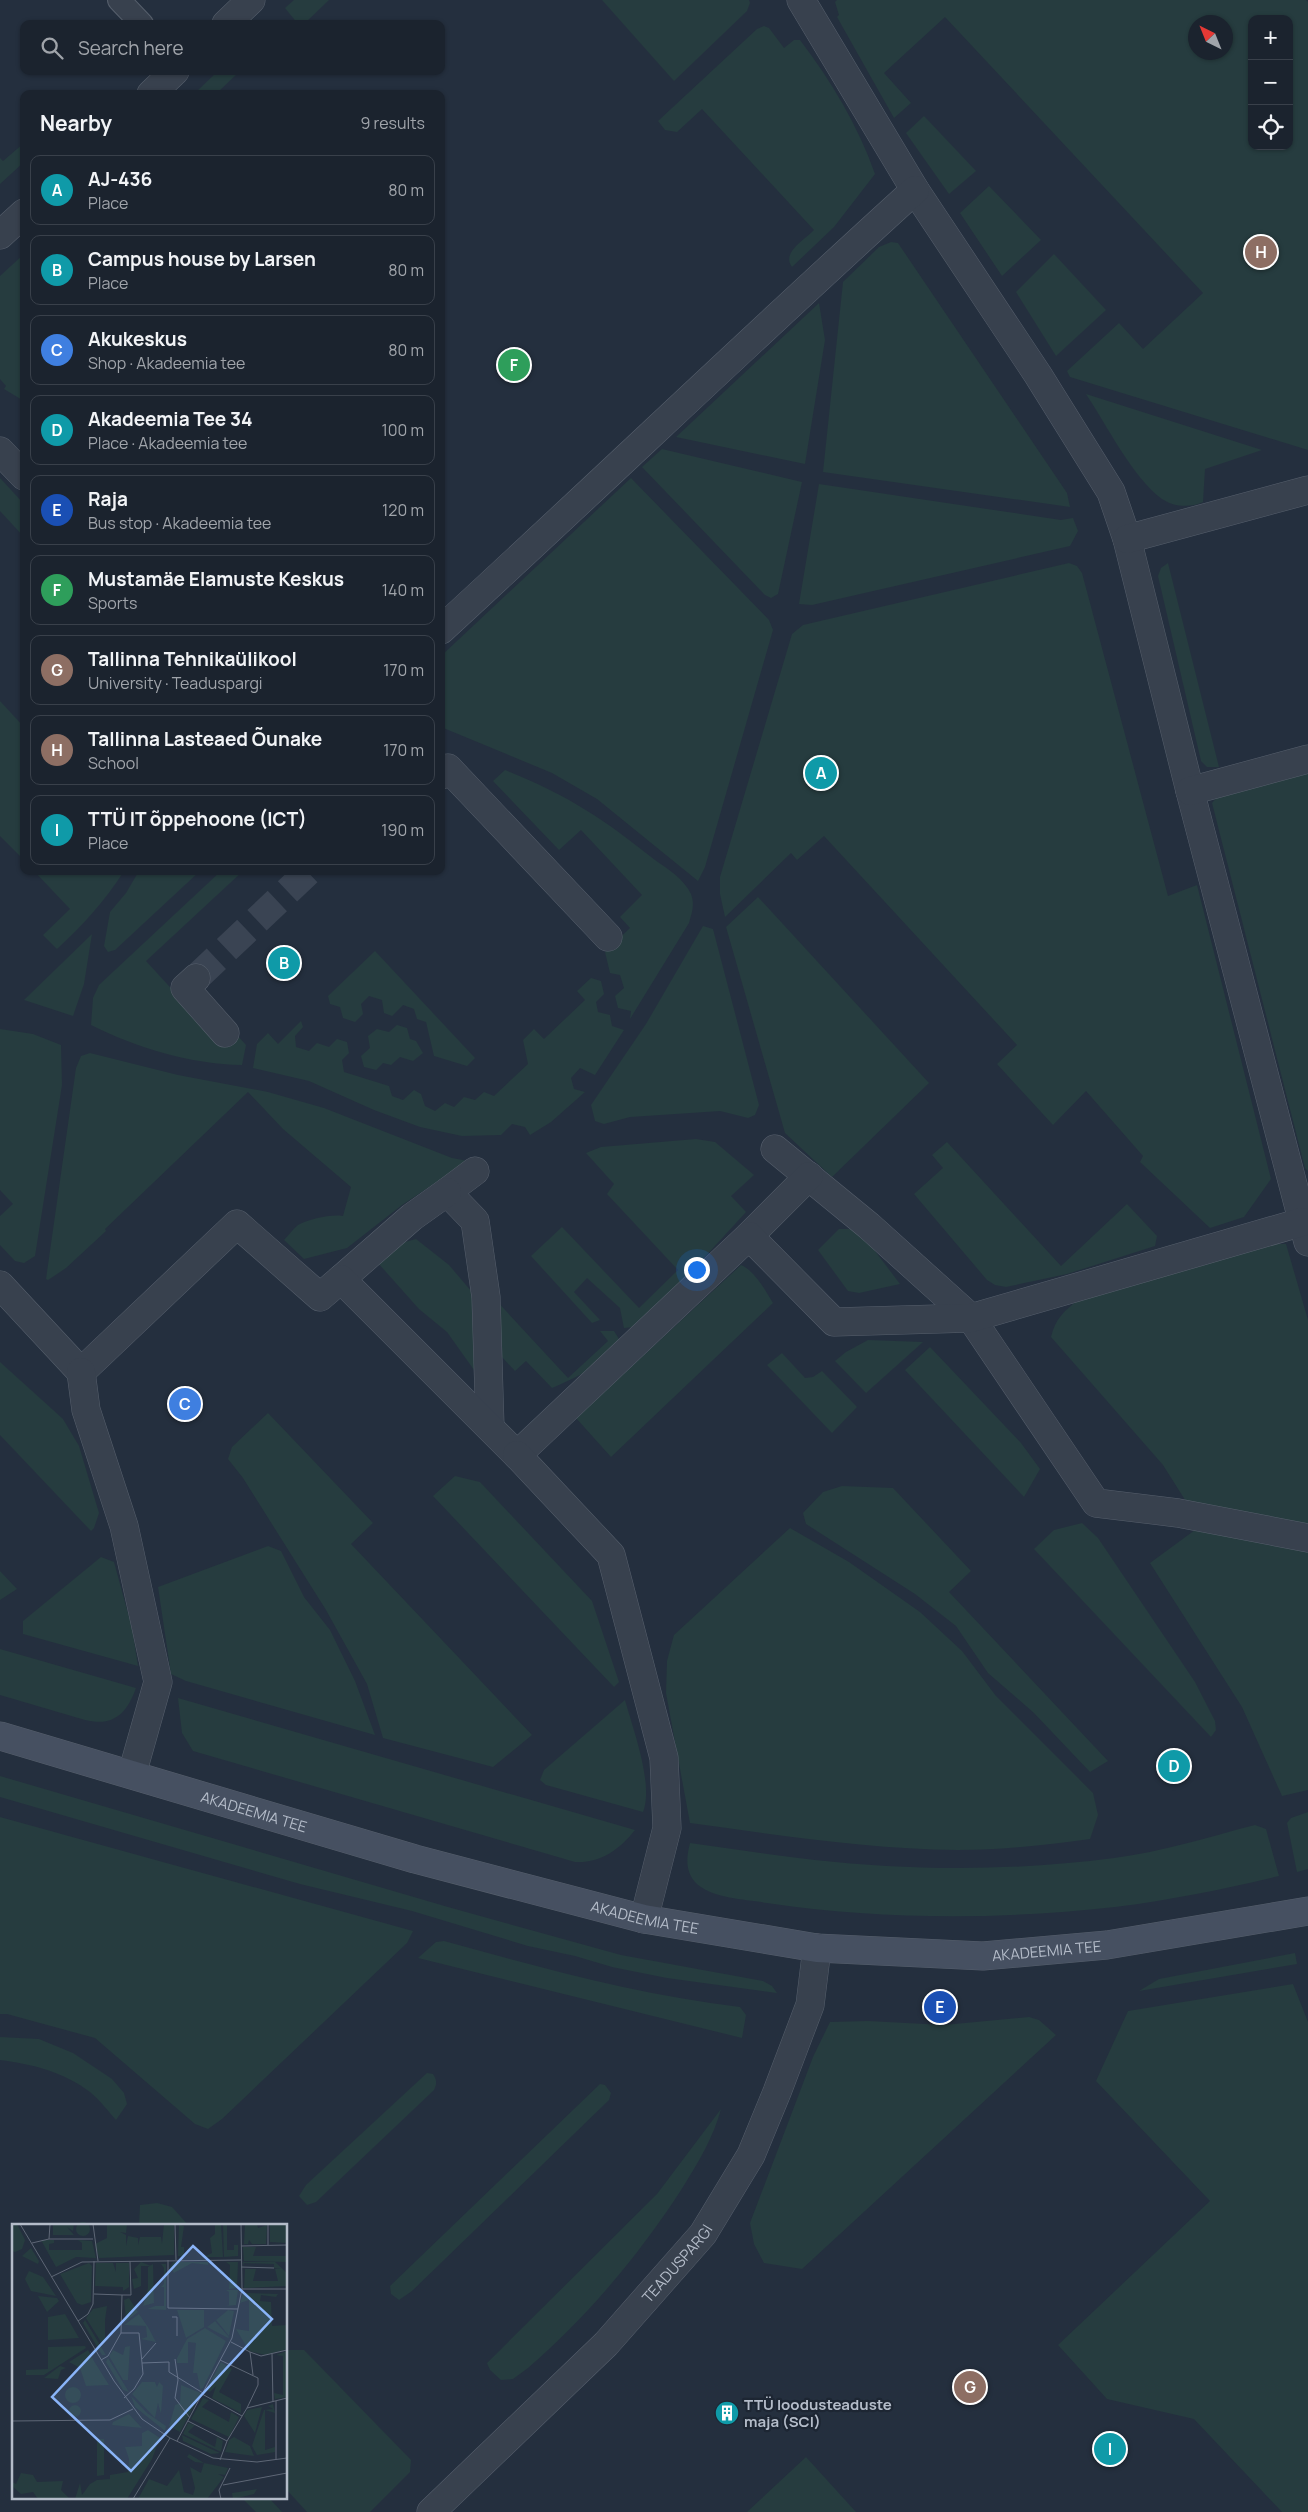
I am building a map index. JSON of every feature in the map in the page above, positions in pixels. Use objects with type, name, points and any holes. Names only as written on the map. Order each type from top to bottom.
[{"type":"main road","name":"AKADEEMIA TEE","points":[[0,1736],[415,1859],[644,1919],[817,1948],[983,1956],[1107,1945],[1308,1910]]},
{"type":"street","points":[[230,20],[251,0]]},
{"type":"street","points":[[750,1236],[834,1322],[972,1318],[1305,1232],[1302,1191],[1190,792],[1127,539],[1111,492],[1038,375],[915,190],[801,0]]},
{"type":"street","points":[[155,90],[171,75]]},
{"type":"street","points":[[445,626],[915,190]]},
{"type":"street","points":[[0,235],[20,216]]},
{"type":"street","points":[[0,451],[20,472]]},
{"type":"street","points":[[1127,539],[1308,490]]},
{"type":"street","points":[[1190,792],[1308,759]]},
{"type":"street","points":[[445,771],[448,768],[608,937]]},
{"type":"street","points":[[196,978],[185,988],[226,1033]]},
{"type":"street","points":[[775,1149],[869,1226],[972,1318],[1096,1503],[1178,1513],[1308,1538]]},
{"type":"street","points":[[81,1372],[237,1224],[320,1297],[412,1216],[475,1171]]},
{"type":"street","points":[[518,1455],[750,1236],[809,1176]]},
{"type":"street","points":[[447,1192],[475,1220],[486,1297],[490,1427]]},
{"type":"street","points":[[341,1278],[518,1455],[611,1555],[664,1758],[667,1828],[644,1919]]},
{"type":"street","points":[[0,1285],[81,1372],[86,1410],[124,1526],[158,1682],[132,1774]]},
{"type":"street","name":"TEADUSPARGI","points":[[431,2512],[606,2344],[703,2234],[751,2155],[777,2092],[810,2005],[817,1948]]},
{"type":"lane","points":[[119,0],[138,20]]},
{"type":"green space","points":[[294,0],[329,0],[308,20],[295,20],[285,8]]},
{"type":"green space","points":[[602,0],[749,0],[750,3],[747,11],[674,81]]},
{"type":"green space","points":[[837,0],[1306,0],[1308,2],[1308,450],[1070,377],[1067,371],[1119,323],[1143,349],[1203,293],[945,17],[884,73],[911,103],[894,118],[837,17],[839,15],[835,2]]},
{"type":"green space","points":[[764,26],[769,28],[784,48],[794,40],[800,40],[843,104],[875,174],[834,227],[792,267],[789,262],[792,251],[814,230],[702,109],[677,132],[665,130],[658,121],[757,29]]},
{"type":"green space","points":[[214,75],[236,75],[220,90],[198,90]]},
{"type":"green space","points":[[924,116],[976,171],[949,194],[906,133]]},
{"type":"green space","points":[[20,146],[20,166],[0,184],[0,158],[3,161]]},
{"type":"green space","points":[[989,186],[1041,240],[1002,276],[960,213]]},
{"type":"green space","points":[[891,242],[898,243],[1067,493],[1070,507],[823,472],[843,282],[879,247]]},
{"type":"green space","points":[[1054,254],[1106,310],[1056,356],[1016,292]]},
{"type":"green space","points":[[20,258],[20,399],[4,389],[6,386],[0,379],[0,276]]},
{"type":"green space","points":[[819,303],[825,340],[805,464],[676,437]]},
{"type":"green space","points":[[1086,394],[1262,450],[1205,469],[1203,502],[1187,506],[1172,504],[1151,490],[1130,464]]},
{"type":"green space","points":[[662,449],[802,482],[778,594],[771,598],[765,595],[642,467]]},
{"type":"green space","points":[[0,478],[20,500],[20,533],[0,511]]},
{"type":"green space","points":[[631,478],[769,620],[773,630],[705,867],[698,881],[597,799],[552,773],[445,729],[445,652]]},
{"type":"green space","points":[[819,484],[1061,520],[1073,518],[1078,531],[1070,546],[812,605],[799,604]]},
{"type":"green space","points":[[1069,563],[1077,566],[1082,573],[1168,896],[1197,885],[1271,1179],[1244,1217],[1210,1228],[1140,1162],[1143,1156],[1086,1091],[1053,1125],[997,1064],[1017,1045],[824,836],[797,860],[791,853],[725,917],[720,894],[720,877],[792,634],[803,625]]},
{"type":"green space","points":[[1168,563],[1219,767],[1207,767],[1201,761],[1158,576],[1161,568]]},
{"type":"green space","points":[[0,701],[20,723],[20,856],[0,836]]},
{"type":"green space","points":[[505,770],[566,798],[619,832],[675,875],[691,894],[693,905],[689,923],[630,1019],[631,1011],[618,1008],[615,996],[624,988],[620,975],[610,973],[605,952],[630,928],[620,917],[642,895],[581,830],[559,850],[493,781]]},
{"type":"green space","points":[[1308,771],[1308,1171],[1305,1168],[1212,803],[1219,795]]},
{"type":"green space","points":[[38,875],[121,875],[93,912],[57,949],[43,935],[70,909]]},
{"type":"green space","points":[[137,875],[196,875],[115,950],[108,952],[104,946],[110,912],[126,893]]},
{"type":"green space","points":[[217,875],[239,875],[146,961],[223,1045],[236,1034],[246,1045],[242,1065],[203,1062],[145,1048],[91,1025],[93,998],[99,985]]},
{"type":"green space","points":[[758,897],[929,1083],[832,1177],[785,1133],[726,927]]},
{"type":"green space","points":[[703,926],[713,929],[759,1105],[755,1115],[748,1118],[720,1111],[630,1117],[604,1124],[595,1121],[591,1105],[646,1024]]},
{"type":"green space","points":[[92,934],[84,984],[73,1016],[24,1000]]},
{"type":"green space","points":[[375,951],[475,1058],[467,1066],[434,1056],[426,1022],[417,1019],[414,1009],[403,1005],[392,1016],[384,1013],[382,1000],[369,996],[361,1004],[363,1014],[355,1022],[343,1018],[340,1007],[330,1004],[328,996]]},
{"type":"green space","points":[[591,978],[601,981],[604,994],[596,1002],[598,1012],[610,1015],[612,1026],[624,1030],[595,1075],[580,1068],[571,1078],[574,1089],[585,1092],[551,1122],[530,1135],[525,1127],[512,1124],[501,1135],[462,1136],[420,1127],[374,1110],[309,1081],[253,1068],[257,1044],[268,1033],[278,1044],[301,1021],[303,1027],[295,1036],[296,1047],[309,1051],[317,1043],[329,1047],[337,1039],[347,1042],[349,1053],[342,1060],[344,1072],[389,1086],[392,1096],[403,1100],[414,1090],[421,1094],[425,1106],[435,1111],[445,1103],[454,1107],[464,1097],[475,1100],[484,1092],[494,1096],[528,1064],[523,1040],[534,1029],[544,1039],[585,1000],[577,991]]},
{"type":"green space","points":[[397,1025],[407,1028],[410,1039],[416,1041],[423,1053],[413,1061],[400,1057],[391,1065],[383,1063],[376,1070],[364,1067],[361,1056],[370,1048],[368,1036],[377,1029],[389,1032]]},
{"type":"green space","points":[[0,1029],[33,1034],[61,1045],[62,1085],[35,1256],[24,1263],[15,1261],[0,1245],[0,1216],[13,1204],[0,1190]]},
{"type":"green space","points":[[90,1053],[178,1075],[268,1092],[324,1108],[452,1158],[468,1161],[402,1205],[347,1248],[304,1259],[284,1240],[298,1225],[326,1216],[343,1216],[351,1187],[283,1129],[248,1092],[105,1229],[106,1231],[66,1268],[48,1280],[46,1279],[76,1068],[81,1056]]},
{"type":"green space","points":[[696,1139],[715,1142],[754,1175],[731,1196],[746,1212],[691,1272],[634,1327],[624,1328],[620,1308],[587,1278],[574,1292],[600,1320],[592,1323],[531,1256],[562,1227],[639,1308],[678,1270],[607,1194],[614,1184],[586,1153],[601,1147]]},
{"type":"green space","points":[[947,1142],[1061,1266],[1127,1204],[1157,1236],[1155,1246],[1067,1274],[1006,1287],[995,1285],[987,1280],[914,1194],[943,1168],[932,1155]]},
{"type":"green space","points":[[839,1229],[852,1229],[872,1247],[900,1284],[859,1293],[848,1291],[818,1250]]},
{"type":"green space","points":[[416,1239],[449,1265],[477,1298],[481,1373],[474,1370],[447,1332],[419,1309],[378,1263],[398,1244]]},
{"type":"green space","points":[[1272,1244],[1286,1244],[1308,1320],[1308,1790],[1282,1796],[1242,1707],[1150,1563],[1195,1530],[1187,1503],[1163,1465],[1051,1337],[1055,1325],[1061,1316],[1078,1300]]},
{"type":"green space","points":[[741,1265],[755,1276],[773,1303],[611,1457],[576,1418]]},
{"type":"green space","points":[[494,1298],[568,1378],[608,1341],[600,1331],[614,1331],[619,1339],[606,1356],[590,1369],[552,1388],[526,1361],[515,1371],[500,1355]]},
{"type":"green space","points":[[868,1340],[923,1342],[866,1393],[835,1361],[846,1352]]},
{"type":"green space","points":[[930,1347],[1021,1443],[1040,1469],[1024,1497],[905,1370]]},
{"type":"green space","points":[[782,1353],[805,1378],[813,1377],[822,1371],[857,1407],[832,1433],[767,1365]]},
{"type":"green space","points":[[0,1362],[63,1419],[79,1446],[99,1513],[94,1528],[91,1531],[0,1435]]},
{"type":"green space","points":[[268,1413],[373,1523],[351,1544],[532,1735],[493,1767],[383,1738],[367,1684],[326,1610],[243,1478],[228,1459],[232,1447]]},
{"type":"green space","points":[[455,1476],[480,1482],[592,1601],[619,1682],[614,1687],[433,1496]]},
{"type":"green space","points":[[842,1486],[893,1488],[971,1571],[949,1592],[1108,1761],[1090,1772],[1034,1713],[988,1673],[956,1626],[915,1594],[806,1524],[803,1513],[823,1492]]},
{"type":"green space","points":[[1082,1523],[1098,1538],[1195,1682],[1215,1721],[1216,1730],[1211,1737],[1034,1549],[1054,1530]]},
{"type":"green space","points":[[790,1528],[849,1562],[920,1612],[962,1651],[996,1696],[1093,1793],[1098,1815],[1090,1839],[991,1849],[924,1849],[823,1841],[690,1823],[666,1693],[667,1661],[674,1635]]},
{"type":"green space","points":[[268,1546],[281,1551],[304,1597],[330,1630],[355,1681],[375,1735],[186,1681],[171,1674],[158,1587]]},
{"type":"green space","points":[[101,1557],[114,1562],[132,1628],[138,1666],[23,1634],[23,1621]]},
{"type":"green space","points":[[0,1571],[17,1589],[0,1600]]},
{"type":"green space","points":[[0,1649],[136,1688],[124,1711],[112,1720],[95,1722],[85,1720],[0,1695]]},
{"type":"green space","points":[[178,1698],[635,1830],[623,1844],[609,1854],[593,1860],[575,1862],[193,1751],[182,1733]]},
{"type":"green space","points":[[625,1700],[644,1772],[646,1801],[643,1812],[546,1785],[540,1780],[544,1770]]},
{"type":"green space","points":[[0,1776],[448,1907],[621,1955],[763,1981],[772,1986],[777,1993],[667,1978],[612,1967],[575,1956],[528,1946],[412,1911],[300,1884],[0,1797]]},
{"type":"green space","points":[[1308,1812],[1308,1869],[1297,1872],[1287,1823],[1291,1818]]},
{"type":"green space","points":[[0,1817],[413,1931],[407,1943],[222,2119],[208,2129],[195,2124],[95,2038],[7,2014],[0,2014]]},
{"type":"green space","points":[[1255,1825],[1266,1829],[1279,1876],[1177,1898],[1072,1911],[985,1916],[941,1916],[854,1913],[810,1909],[740,1899],[713,1893],[705,1890],[694,1881],[688,1866],[690,1843],[852,1864],[927,1868],[1039,1865],[1132,1855]]},
{"type":"green space","points":[[444,1941],[554,1971],[628,1988],[740,2007],[746,2015],[742,2038],[418,1958],[436,1942]]},
{"type":"green space","points":[[1295,1953],[1297,1964],[1139,1991],[1159,1979]]},
{"type":"green space","points":[[1293,1984],[1308,2022],[1308,2512],[1282,2512],[1194,2419],[1107,2399],[1058,2345],[1210,2201],[1096,2081],[1128,2011]]},
{"type":"green space","points":[[1029,2017],[1039,2020],[1056,2035],[802,2269],[764,2263],[754,2244],[750,2223],[813,2057],[830,2022],[868,2021],[944,2025]]},
{"type":"green space","points":[[0,2037],[39,2039],[73,2053],[112,2079],[124,2093],[127,2104],[116,2120],[94,2095],[69,2079],[47,2070],[0,2060]]},
{"type":"green space","points":[[427,2073],[433,2074],[435,2078],[434,2090],[316,2202],[307,2205],[299,2196],[306,2185]]},
{"type":"green space","points":[[600,2084],[605,2085],[611,2093],[609,2100],[412,2291],[399,2300],[391,2294],[390,2286]]},
{"type":"green space","points":[[721,2109],[710,2139],[683,2187],[631,2260],[592,2306],[550,2348],[513,2379],[501,2380],[490,2370],[487,2363],[657,2194]]},
{"type":"green space","points":[[157,2203],[172,2207],[187,2224],[139,2224],[140,2205]]},
{"type":"green space","points":[[288,2350],[304,2350],[411,2460],[410,2472],[370,2512],[307,2512],[288,2491]]},
{"type":"green space","points":[[806,2457],[856,2512],[747,2512]]},
{"type":"green space","points":[[244,2500],[271,2500],[282,2512],[256,2512]]},
{"type":"tunnel","points":[[196,978],[305,875]]},
{"type":"place","name":"Tallinna Lasteaed Õunake","points":[[1261,252]]},
{"type":"place","name":"Mustamäe Elamuste Keskus","points":[[514,365]]},
{"type":"place","name":"AJ-436","points":[[821,773]]},
{"type":"place","name":"Campus house by Larsen","points":[[284,963]]},
{"type":"place","name":"Akukeskus","points":[[185,1404]]},
{"type":"place","name":"Akadeemia Tee 34","points":[[1174,1766]]},
{"type":"place","name":"Raja","points":[[940,2007]]},
{"type":"place","name":"Tallinna Tehnikaülikool","points":[[970,2387]]},
{"type":"place","name":"TTÜ loodusteaduste maja (SCI)","points":[[727,2413]]},
{"type":"place","name":"TTÜ IT õppehoone (ICT)","points":[[1110,2449]]}]
